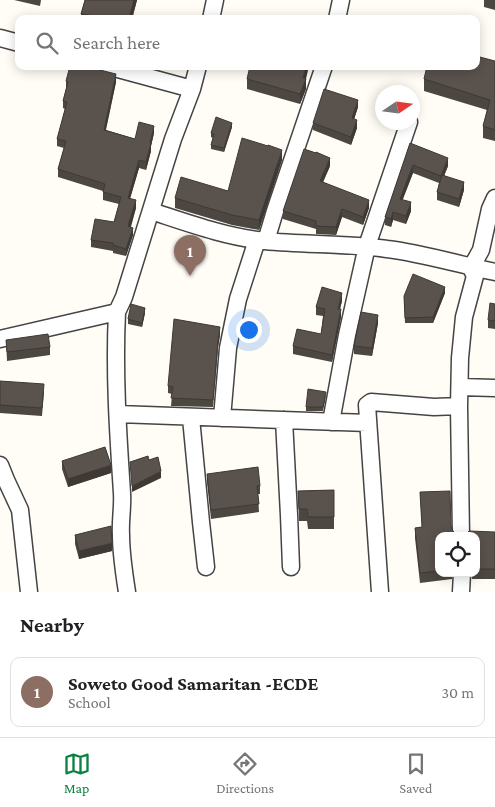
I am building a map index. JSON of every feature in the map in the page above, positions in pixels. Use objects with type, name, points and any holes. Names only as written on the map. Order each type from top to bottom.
[{"type":"street","points":[[212,15],[215,0]]},
{"type":"street","points":[[338,15],[341,0]]},
{"type":"street","points":[[0,38],[15,42]]},
{"type":"street","points":[[121,70],[192,89]]},
{"type":"street","points":[[127,592],[121,535],[122,496],[116,334],[118,312],[197,70]]},
{"type":"street","points":[[222,418],[228,348],[238,299],[261,240],[275,211],[323,70]]},
{"type":"street","points":[[331,422],[347,335],[367,246],[406,130]]},
{"type":"street","points":[[471,268],[481,250],[490,209],[495,198]]},
{"type":"street","points":[[151,211],[209,229],[261,240],[389,249],[495,272]]},
{"type":"street","points":[[461,532],[460,358],[464,317],[475,276],[471,268]]},
{"type":"street","points":[[0,339],[118,312]]},
{"type":"street","points":[[460,387],[495,388]]},
{"type":"street","points":[[380,592],[367,405],[372,402],[434,407],[459,406]]},
{"type":"street","points":[[118,414],[368,423]]},
{"type":"street","points":[[191,418],[206,567]]},
{"type":"street","points":[[284,420],[291,567]]},
{"type":"street","points":[[0,465],[20,510],[29,592]]},
{"type":"street","points":[[461,592],[462,577]]},
{"type":"building","points":[[85,0],[134,0],[130,15],[81,14]]},
{"type":"building","points":[[480,57],[495,61],[495,130],[483,126],[490,100],[424,79],[426,70],[480,70]]},
{"type":"building","points":[[69,70],[100,70],[116,74],[104,130],[135,139],[139,122],[154,126],[146,162],[139,160],[128,198],[136,200],[128,226],[133,228],[126,249],[113,245],[113,243],[91,240],[95,219],[114,222],[121,197],[103,192],[105,184],[58,169],[66,141],[57,139],[67,102],[63,101],[68,82],[66,81]]},
{"type":"building","points":[[249,70],[305,70],[303,78],[306,79],[300,94],[247,79]]},
{"type":"building","points":[[324,89],[358,100],[352,118],[357,120],[351,137],[313,123]]},
{"type":"building","points":[[216,117],[232,123],[224,148],[211,145],[214,134],[211,133]]},
{"type":"building","points":[[242,138],[282,150],[259,220],[232,215],[175,198],[181,177],[228,191]]},
{"type":"building","points":[[410,143],[448,158],[441,176],[413,165],[400,199],[411,202],[406,216],[393,212],[391,219],[385,217]]},
{"type":"building","points":[[304,149],[330,158],[320,181],[369,200],[363,217],[342,209],[336,227],[316,226],[316,221],[283,211]]},
{"type":"building","points":[[442,175],[464,182],[459,199],[437,192]]},
{"type":"building","points":[[413,274],[445,287],[433,317],[405,318],[404,296]]},
{"type":"building","points":[[322,287],[342,293],[338,309],[341,309],[332,355],[293,346],[297,329],[321,334],[325,309],[316,307]]},
{"type":"building","points":[[490,303],[495,304],[495,321],[488,320]]},
{"type":"building","points":[[131,304],[145,308],[142,323],[128,319]]},
{"type":"building","points":[[361,312],[378,315],[372,348],[354,346]]},
{"type":"building","points":[[174,319],[220,327],[213,400],[171,398],[173,387],[168,386]]},
{"type":"building","points":[[48,334],[50,347],[7,352],[6,340]]},
{"type":"building","points":[[0,381],[44,384],[42,408],[0,405]]},
{"type":"building","points":[[308,389],[326,392],[323,407],[306,407]]},
{"type":"building","points":[[105,447],[111,465],[68,479],[62,461]]},
{"type":"building","points":[[148,456],[149,460],[158,457],[161,471],[132,486],[130,462]]},
{"type":"building","points":[[258,467],[260,486],[257,486],[259,504],[211,510],[207,474]]},
{"type":"building","points":[[334,490],[334,517],[308,517],[307,509],[299,509],[298,491]]},
{"type":"building","points":[[450,491],[451,526],[454,532],[435,532],[435,571],[420,573],[415,528],[422,527],[420,492]]},
{"type":"building","points":[[111,526],[112,543],[79,551],[75,535]]},
{"type":"building","points":[[469,531],[495,532],[495,569],[480,569],[480,532]]},
{"type":"place","name":"Soweto Good Samaritan -ECDE","points":[[190,276]]}]
